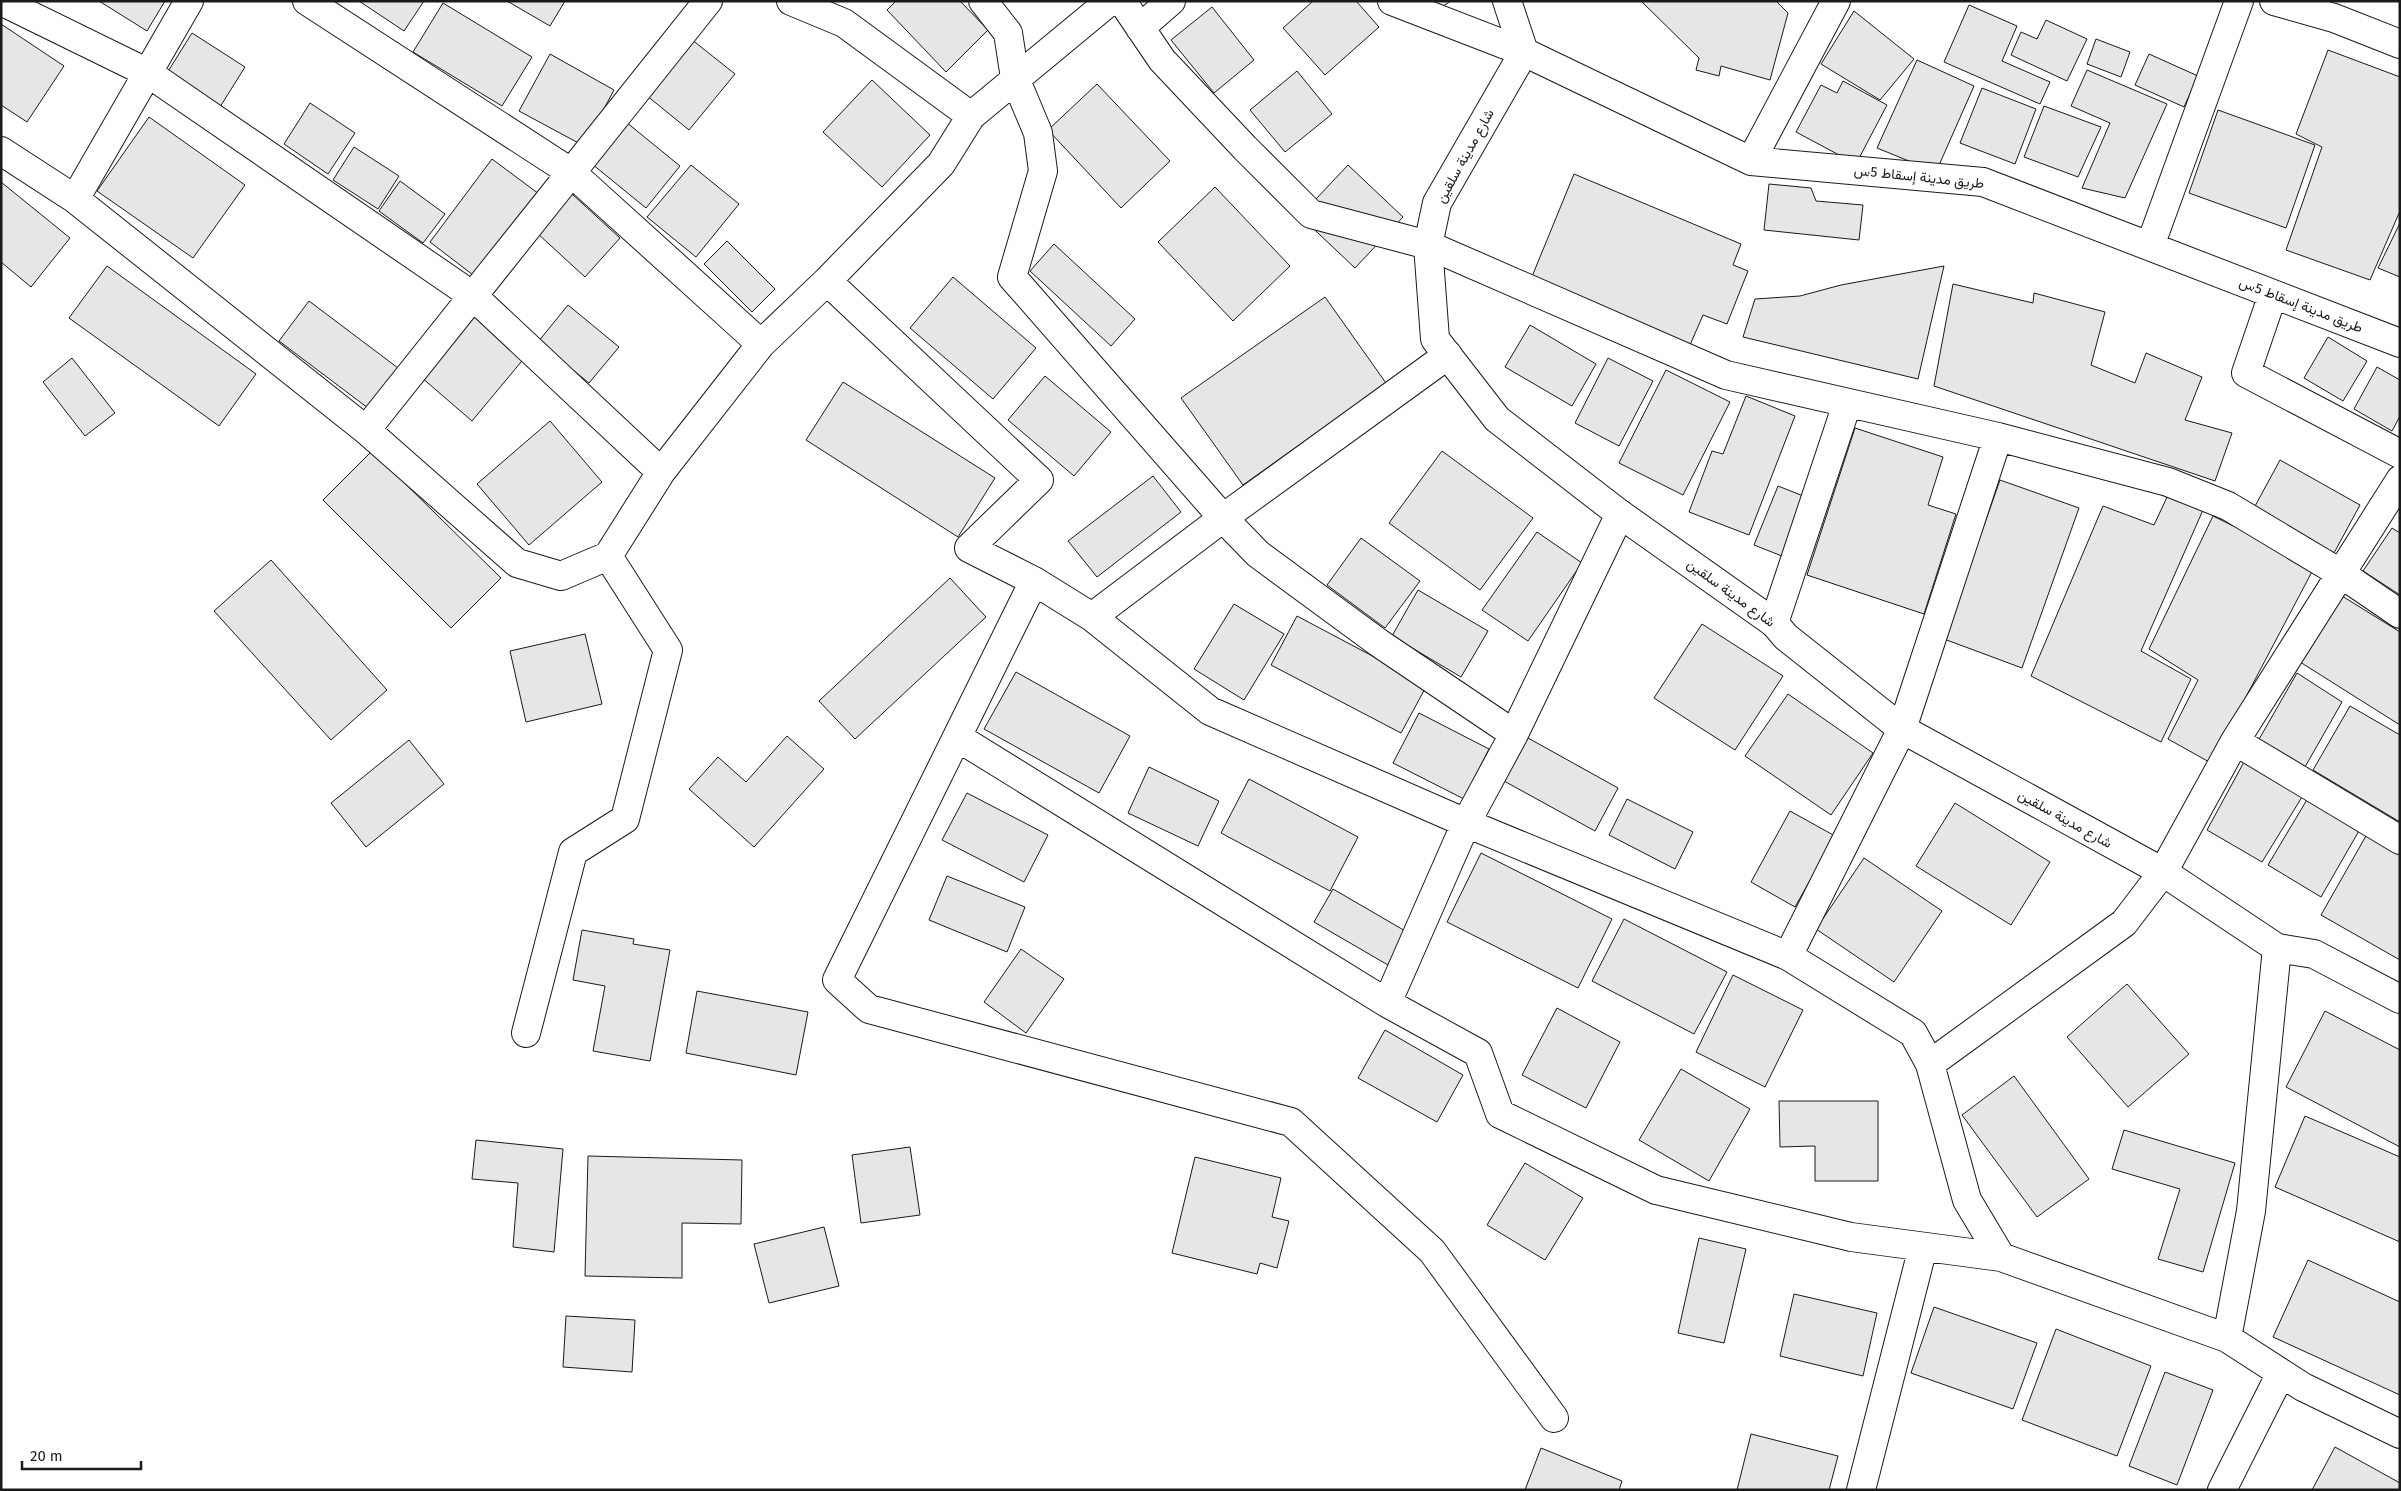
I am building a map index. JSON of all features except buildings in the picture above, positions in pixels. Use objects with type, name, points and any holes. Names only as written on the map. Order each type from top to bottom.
[{"type":"street","points":[[1,1],[148,73],[473,296],[661,472]]},
{"type":"street","points":[[75,200],[189,1]]},
{"type":"street","points":[[307,1],[572,172],[761,344]]},
{"type":"street","points":[[366,430],[708,1]]},
{"type":"street","points":[[791,1],[844,23],[971,116]]},
{"type":"street","points":[[983,1],[1008,33],[1015,78],[1038,133],[1043,171],[1012,278],[1223,518],[1258,554],[1379,643],[1514,734]]},
{"type":"street","points":[[1,151],[75,200],[366,430],[517,563],[560,576],[608,556],[661,472],[761,344],[827,282],[940,164],[971,116],[1110,1]]},
{"type":"street","points":[[1122,1],[1162,60],[1245,148],[1311,214],[1428,245],[1726,375],[1998,437],[2168,482],[2228,506],[2340,573],[2400,614]]},
{"type":"street","points":[[1140,28],[1171,1]]},
{"type":"street","name":"طريق مدينة إسقاط 5س","points":[[1392,1],[1524,52],[1751,161],[1983,182],[2400,343]]},
{"type":"street","points":[[1507,1],[1524,52]]},
{"type":"street","points":[[1751,161],[1836,1]]},
{"type":"street","points":[[2150,246],[2239,1]]},
{"type":"street","points":[[2274,1],[2334,18],[2400,44]]},
{"type":"street","name":"شارع مدينة سلقين","points":[[1524,52],[1437,203],[1428,245],[1435,339],[1497,419],[1620,514],[1774,623],[1786,637],[1902,729],[2163,872],[2277,948],[2314,954],[2400,999]]},
{"type":"street","points":[[827,282],[1038,480],[969,548],[1034,581],[1092,618],[1210,710],[1466,823],[1788,956],[1913,1033],[1930,1064],[1967,1200],[2000,1257]]},
{"type":"street","points":[[2273,294],[2246,373],[2400,454]]},
{"type":"street","points":[[1092,618],[1223,518],[1448,356]]},
{"type":"street","points":[[1774,623],[1847,404]]},
{"type":"street","points":[[1788,956],[1902,729],[1998,437]]},
{"type":"street","points":[[1930,1064],[2124,923],[2163,872],[2235,741],[2400,480]]},
{"type":"street","points":[[1387,1003],[1466,823],[1514,734],[1620,514]]},
{"type":"street","points":[[526,1033],[574,852],[625,819],[668,650],[608,556]]},
{"type":"street","points":[[1034,581],[837,980],[868,1009],[1291,1122],[1432,1251],[1554,1418]]},
{"type":"street","points":[[957,737],[1387,1003],[1478,1053],[1500,1114],[1656,1190],[1851,1237],[2000,1257],[2227,1338],[2303,1387],[2400,1434]]},
{"type":"street","points":[[2235,741],[2400,840]]},
{"type":"street","points":[[2227,1338],[2251,1211],[2277,948]]},
{"type":"street","points":[[1861,1490],[1923,1246]]},
{"type":"street","points":[[2207,1490],[2226,1482],[2281,1373]]}]
